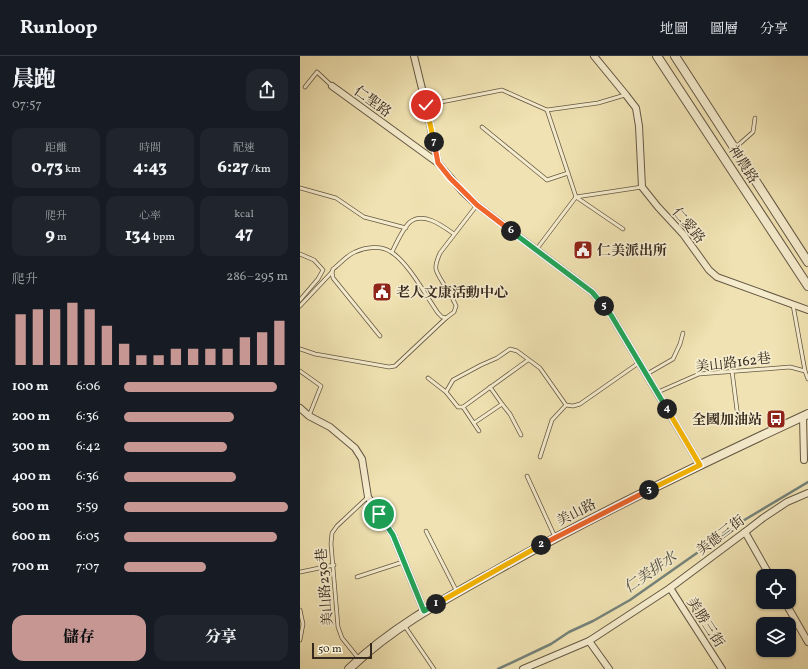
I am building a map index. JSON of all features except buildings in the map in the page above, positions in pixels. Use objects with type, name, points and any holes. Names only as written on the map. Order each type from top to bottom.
[{"type":"street","points":[[414,56],[438,163],[458,187],[477,205],[592,292],[611,315],[700,465]]},
{"type":"street","points":[[594,56],[636,108],[639,126],[642,187]]},
{"type":"street","name":"神農路","points":[[657,56],[808,286]]},
{"type":"street","name":"神農路","points":[[675,56],[808,262]]},
{"type":"street","name":"仁聖路","points":[[332,86],[438,163]]},
{"type":"street","name":"仁愛路","points":[[642,187],[683,234],[709,270],[717,277],[808,310]]},
{"type":"street","points":[[300,408],[309,416],[330,427],[355,448],[362,459],[368,497],[393,535],[424,611]]},
{"type":"street","points":[[804,460],[805,415]]},
{"type":"street","name":"美山路","points":[[349,669],[379,643],[424,611],[555,537],[805,415]]},
{"type":"street","name":"美德三街","points":[[523,669],[589,641],[670,588],[763,518],[787,502],[808,492]]},
{"type":"street","points":[[745,532],[766,569]]},
{"type":"street","name":"美勝三街","points":[[670,588],[722,669]]},
{"type":"street","points":[[789,609],[808,642]]},
{"type":"street","points":[[589,641],[609,669]]},
{"type":"lane","points":[[305,87],[317,72],[332,86]]},
{"type":"lane","points":[[426,105],[502,90],[547,110],[598,103],[626,95]]},
{"type":"lane","points":[[547,110],[576,197],[623,229]]},
{"type":"lane","points":[[734,148],[753,132],[755,118]]},
{"type":"lane","points":[[482,127],[547,180],[568,173]]},
{"type":"lane","points":[[536,250],[576,197],[642,187]]},
{"type":"lane","points":[[300,188],[336,198],[364,217],[406,228]]},
{"type":"lane","points":[[300,349],[315,354],[389,367],[395,366],[454,312],[456,306],[454,298],[436,270],[437,262],[440,253],[477,205]]},
{"type":"lane","points":[[392,252],[406,228],[411,222],[417,219],[426,219],[440,224],[454,234]]},
{"type":"lane","points":[[300,306],[332,272],[333,269],[354,252],[368,248],[384,248],[392,252],[408,268],[438,313],[442,317],[446,318]]},
{"type":"lane","points":[[300,254],[314,260],[324,270],[300,300]]},
{"type":"lane","points":[[332,272],[333,278],[380,336]]},
{"type":"lane","points":[[793,305],[805,371],[808,379]]},
{"type":"lane","points":[[647,374],[673,359],[683,333]]},
{"type":"lane","points":[[446,392],[453,380],[497,358],[510,349],[517,351],[540,368],[566,405],[573,406],[580,404],[640,362]]},
{"type":"lane","points":[[428,378],[446,392],[458,407],[463,407],[528,360]]},
{"type":"lane","name":"美山路162巷","points":[[658,392],[699,374],[790,367],[805,371]]},
{"type":"lane","points":[[300,371],[320,386],[309,416]]},
{"type":"lane","points":[[732,371],[738,418]]},
{"type":"lane","points":[[490,387],[510,414],[521,435]]},
{"type":"lane","points":[[474,423],[502,404]]},
{"type":"lane","points":[[540,457],[552,420],[566,405]]},
{"type":"lane","points":[[463,407],[479,431]]},
{"type":"lane","points":[[527,476],[555,537]]},
{"type":"lane","name":"美山路230巷","points":[[360,660],[342,638],[338,627],[334,565],[331,544],[332,533],[337,526],[368,497]]},
{"type":"lane","points":[[426,531],[457,592]]},
{"type":"lane","points":[[357,577],[404,561]]},
{"type":"lane","points":[[300,572],[334,565]]},
{"type":"lane","points":[[300,610],[303,624],[300,640]]},
{"type":"lane","points":[[404,625],[434,669]]},
{"type":"waterway","name":"仁美排水","points":[[498,669],[551,644],[569,632],[593,621],[630,600],[741,522],[808,482]]},
{"type":"place","name":"仁美派出所","points":[[583,250]]},
{"type":"place","name":"老人文康活動中心","points":[[382,292]]},
{"type":"place","name":"全國加油站","points":[[776,419]]},
{"type":"route","points":[[379,514],[393,535],[424,611],[555,537],[700,465],[611,315],[592,292],[477,205],[462,191],[438,163],[426,105]]}]
